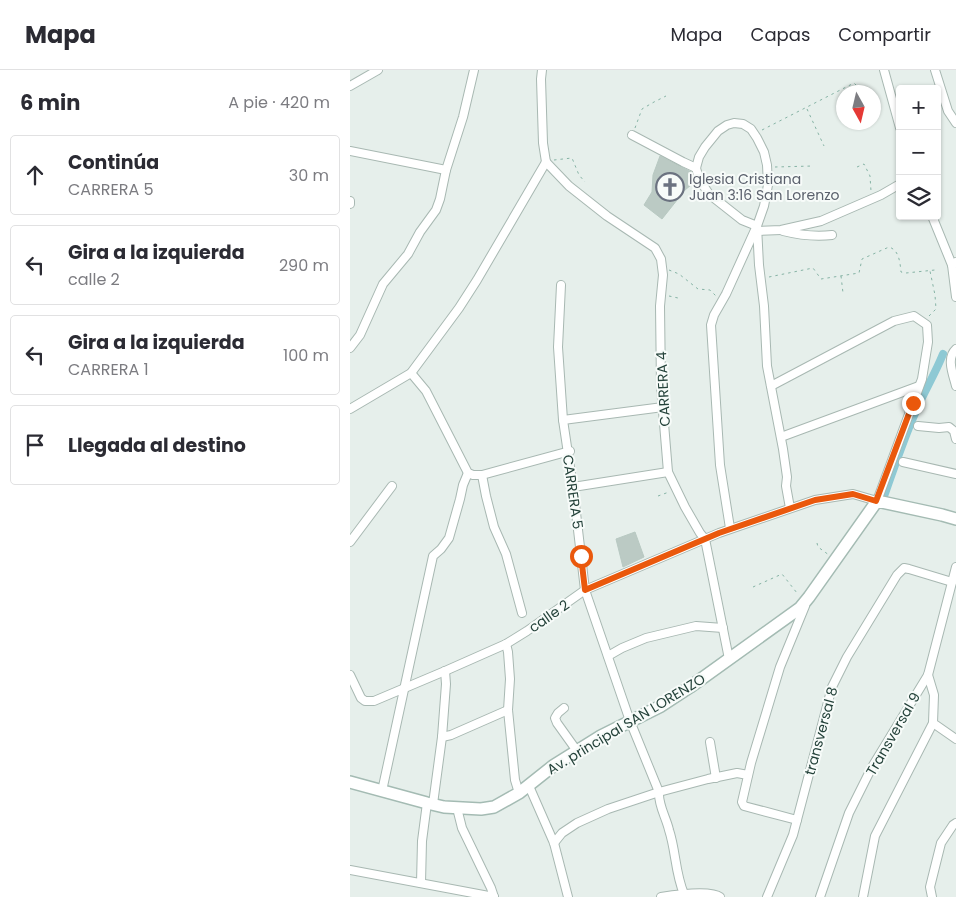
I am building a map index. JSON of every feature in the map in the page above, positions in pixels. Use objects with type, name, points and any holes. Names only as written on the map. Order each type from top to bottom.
[{"type":"main road","points":[[876,501],[956,519]]},
{"type":"main road","name":"Av. principal SAN LORENZO","points":[[350,782],[430,804],[457,808],[481,809],[494,807],[524,789],[553,766],[577,751],[661,706],[800,608],[876,501]]},
{"type":"street","points":[[350,86],[378,70]]},
{"type":"street","points":[[350,348],[360,335],[383,284],[408,254],[420,232],[436,210],[446,170],[464,117],[474,70]]},
{"type":"street","points":[[350,409],[411,373],[459,308],[477,280],[546,162],[543,143],[542,70]]},
{"type":"street","points":[[884,70],[896,114]]},
{"type":"street","points":[[935,70],[948,111],[956,122]]},
{"type":"street","points":[[730,528],[720,464],[711,325],[714,315],[757,229],[768,185],[764,152],[751,128],[743,124],[727,124],[710,140],[699,157],[696,168],[701,182],[709,194],[742,220],[757,229],[781,230],[812,236],[832,235]]},
{"type":"street","points":[[632,135],[696,168]]},
{"type":"street","points":[[350,152],[446,170]]},
{"type":"street","name":"CARRERA 4","points":[[546,162],[568,186],[607,216],[655,248],[661,259],[661,386],[668,472],[705,539],[729,659]]},
{"type":"street","points":[[781,230],[821,221],[881,195],[896,186]]},
{"type":"street","points":[[934,220],[954,264],[956,297]]},
{"type":"street","points":[[757,229],[767,366],[788,477],[786,486],[790,508]]},
{"type":"street","name":"CARRERA 5","points":[[561,285],[558,347],[563,420],[585,590],[630,721],[659,792],[658,800],[670,831],[678,882],[684,894]]},
{"type":"street","points":[[771,386],[894,321],[914,316],[927,325],[928,342],[922,378],[876,501]]},
{"type":"street","points":[[956,349],[952,353],[951,362],[956,386]]},
{"type":"street","points":[[411,373],[426,391],[468,473],[482,475],[570,451]]},
{"type":"street","points":[[781,437],[919,386]]},
{"type":"street","points":[[563,420],[663,407]]},
{"type":"street","points":[[918,426],[949,427],[954,431],[956,438]]},
{"type":"street","points":[[903,462],[956,474]]},
{"type":"street","points":[[573,486],[668,472]]},
{"type":"street","points":[[382,791],[433,556],[449,538],[468,473]]},
{"type":"street","points":[[482,475],[494,526],[506,554],[522,613]]},
{"type":"street","points":[[350,542],[392,486]]},
{"type":"street","name":"calle 2","points":[[350,675],[364,702],[374,701],[506,644],[585,590],[730,528],[815,500],[853,494],[876,501]]},
{"type":"street","name":"Transversal 9","points":[[820,897],[849,813],[872,767],[928,675],[956,567]]},
{"type":"street","name":"transversal 8","points":[[767,897],[793,835],[832,687],[847,657],[897,575],[904,568],[952,582]]},
{"type":"street","points":[[797,820],[744,806],[742,802],[750,763],[780,667],[809,596]]},
{"type":"street","points":[[608,656],[646,638],[696,626],[723,628]]},
{"type":"street","points":[[506,644],[510,679],[508,710],[515,780],[524,789],[554,842],[568,897]]},
{"type":"street","points":[[422,883],[422,841],[442,737],[446,684],[445,671]]},
{"type":"street","points":[[863,897],[875,836],[933,723],[934,695],[928,675]]},
{"type":"street","points":[[564,708],[555,718],[577,751]]},
{"type":"street","points":[[442,737],[451,735],[508,710]]},
{"type":"street","points":[[933,723],[956,739]]},
{"type":"street","points":[[710,742],[716,778]]},
{"type":"street","points":[[554,842],[562,833],[577,823],[608,809],[659,792],[716,778],[738,773],[748,775]]},
{"type":"street","points":[[350,870],[494,897],[462,828],[457,808]]},
{"type":"street","points":[[932,897],[930,888],[941,842],[956,823]]},
{"type":"street","points":[[661,897],[684,894],[717,895],[720,897]]},
{"type":"path","points":[[754,134],[836,92]]},
{"type":"path","points":[[632,135],[642,109],[666,96]]},
{"type":"path","points":[[807,108],[824,146]]},
{"type":"path","points":[[546,162],[572,158],[579,175],[585,182]]},
{"type":"path","points":[[857,167],[864,164],[870,176],[870,200]]},
{"type":"path","points":[[767,168],[813,166]]},
{"type":"path","points":[[760,279],[813,268],[821,279],[859,273],[862,259],[889,248],[896,251],[901,272],[935,270]]},
{"type":"path","points":[[662,267],[679,274],[698,289],[710,290],[722,301]]},
{"type":"path","points":[[925,323],[927,318],[936,309],[929,270]]},
{"type":"path","points":[[841,276],[843,293]]},
{"type":"path","points":[[661,295],[678,298]]},
{"type":"path","points":[[658,496],[676,488]]},
{"type":"path","points":[[817,543],[818,547],[835,560]]},
{"type":"path","points":[[753,587],[782,574],[797,593]]},
{"type":"building","name":"Iglesia Cristiana Juan 3:16 San Lorenzo","points":[[660,156],[691,172],[696,184],[691,185],[685,190],[662,219],[644,205],[652,192],[653,175]]},
{"type":"building","points":[[635,532],[644,557],[623,567],[616,539]]},
{"type":"waterway","points":[[882,502],[911,422],[943,354]]},
{"type":"place","name":"Iglesia Cristiana Juan 3:16 San Lorenzo","points":[[670,187]]},
{"type":"route","points":[[581,556],[585,590],[719,533],[815,500],[853,494],[876,501],[913,403]]}]
